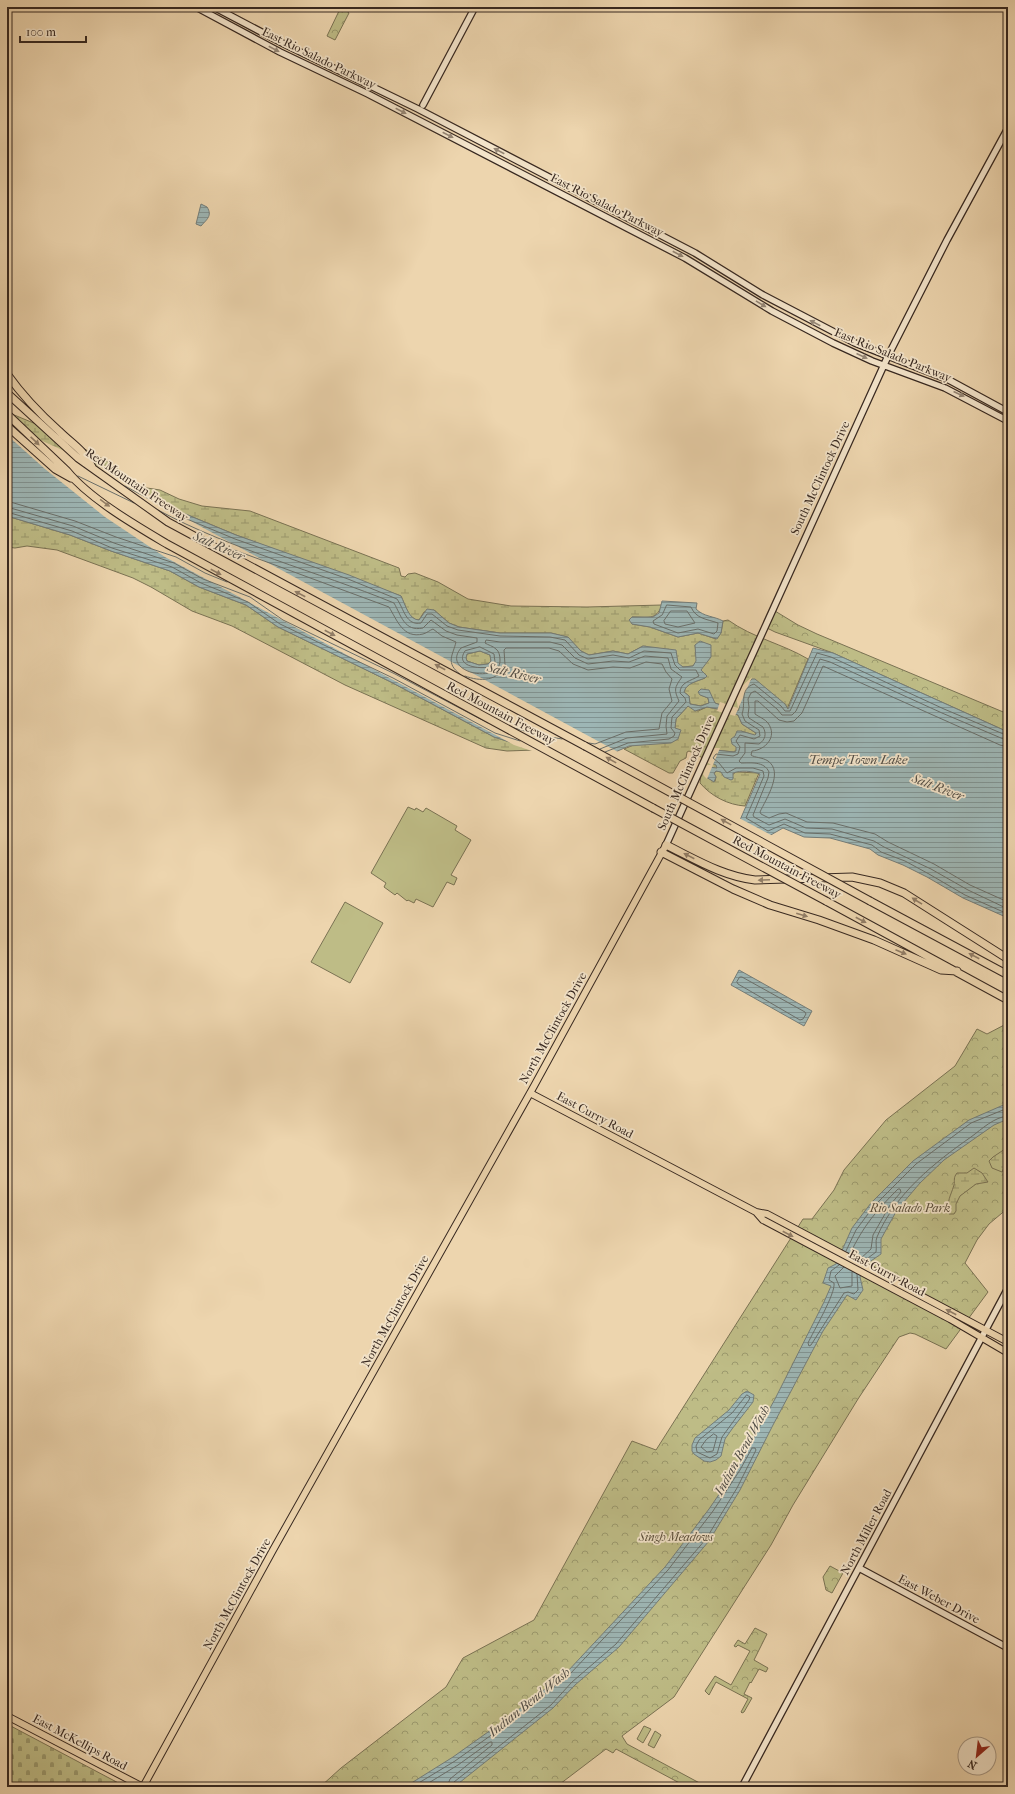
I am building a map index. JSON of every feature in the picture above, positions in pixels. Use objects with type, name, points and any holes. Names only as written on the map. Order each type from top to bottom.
[{"type":"highway","points":[[7,374],[49,421],[86,455],[92,467]]},
{"type":"highway","points":[[7,380],[37,415],[92,467]]},
{"type":"highway","name":"Red Mountain Freeway","points":[[7,392],[78,458],[151,511],[205,542],[445,670],[1008,975]]},
{"type":"highway","name":"Red Mountain Freeway","points":[[7,414],[67,471],[74,480],[126,518],[180,552],[957,971],[1008,1000]]},
{"type":"highway","points":[[7,426],[55,469],[74,480]]},
{"type":"highway","points":[[7,430],[25,443]]},
{"type":"highway","points":[[666,845],[722,872],[741,878],[755,880],[852,877],[880,883],[904,893],[1008,959]]},
{"type":"highway","points":[[661,852],[733,889],[770,905],[820,920],[874,940],[941,970],[957,971]]},
{"type":"main road","name":"East Rio Salado Parkway","points":[[196,7],[280,52],[368,94],[685,258],[772,311],[833,343],[884,365],[945,388],[1008,421]]},
{"type":"main road","name":"East Rio Salado Parkway","points":[[214,7],[286,45],[414,107],[695,253],[763,296],[797,314],[855,343],[949,380],[1008,412]]},
{"type":"main road","points":[[424,105],[475,7]]},
{"type":"main road","name":"South McClintock Drive","points":[[666,845],[888,356],[947,240],[1008,128]]},
{"type":"main road","name":"North McClintock Drive","points":[[143,1787],[273,1550],[530,1093],[666,845]]},
{"type":"main road","name":"East Curry Road","points":[[530,1093],[756,1212],[766,1214],[870,1268],[1008,1342]]},
{"type":"main road","name":"East Curry Road","points":[[756,1212],[763,1220],[982,1337],[1008,1353]]},
{"type":"main road","name":"North Miller Road","points":[[742,1787],[1008,1288]]},
{"type":"main road","name":"East Weber Drive","points":[[859,1568],[1008,1648]]},
{"type":"main road","name":"East McKellips Road","points":[[7,1716],[143,1787]]},
{"type":"green space","points":[[344,9],[349,13],[335,40],[327,36],[339,11],[343,12]]},
{"type":"green space","points":[[7,412],[48,429],[110,463],[135,482],[147,488],[160,490],[179,499],[202,506],[250,511],[399,568],[401,576],[405,577],[408,574],[415,573],[438,582],[468,599],[511,606],[587,607],[662,605],[660,610],[654,616],[632,617],[632,624],[650,627],[678,637],[698,633],[716,639],[721,633],[723,621],[728,620],[748,632],[808,659],[787,709],[738,697],[740,706],[738,711],[715,703],[712,699],[701,695],[708,698],[709,703],[701,706],[690,704],[689,696],[684,692],[685,689],[692,683],[705,678],[706,676],[701,670],[702,666],[711,657],[695,645],[697,661],[693,666],[683,667],[643,646],[628,654],[613,651],[589,655],[581,651],[567,637],[551,633],[500,633],[459,627],[449,623],[434,610],[424,612],[419,620],[415,619],[407,611],[401,596],[236,535],[183,513],[121,479],[7,427]]},
{"type":"green space","points":[[7,516],[70,535],[170,571],[199,587],[246,605],[278,627],[391,682],[494,737],[535,750],[507,751],[486,748],[345,685],[232,626],[192,611],[133,578],[57,550],[27,546],[15,548],[7,547]]},
{"type":"green space","points":[[775,611],[798,625],[817,634],[1008,714],[1008,732],[833,653],[767,628]]},
{"type":"green space","points":[[480,651],[490,655],[491,661],[488,664],[479,665],[467,661],[467,654]]},
{"type":"green space","points":[[688,706],[698,711],[707,707],[729,711],[738,715],[742,724],[756,733],[755,736],[741,731],[736,751],[734,752],[715,750],[717,768],[715,769],[713,767],[706,777],[715,781],[716,777],[714,774],[716,771],[733,778],[732,775],[736,772],[759,773],[745,806],[726,802],[704,788],[700,783],[703,758],[689,751],[687,752],[686,758],[680,761],[673,773],[669,773],[624,749],[675,728],[676,719]]},
{"type":"green space","points":[[408,807],[415,810],[416,808],[423,812],[426,808],[457,826],[455,830],[471,840],[451,875],[457,878],[454,885],[447,882],[433,907],[416,899],[414,903],[408,900],[407,901],[397,893],[395,895],[384,887],[386,883],[371,873]]},
{"type":"green space","points":[[345,902],[383,923],[350,983],[311,962]]},
{"type":"green space","name":"Singh Meadows","points":[[1008,1023],[1008,1208],[989,1224],[977,1240],[965,1263],[988,1292],[946,1349],[915,1334],[910,1333],[899,1337],[858,1399],[793,1505],[771,1545],[674,1697],[622,1736],[627,1744],[707,1787],[687,1787],[616,1749],[613,1753],[606,1749],[556,1787],[320,1787],[341,1768],[446,1687],[463,1658],[534,1620],[632,1441],[656,1450],[803,1219],[812,1219],[834,1190],[844,1170],[886,1120],[955,1066],[977,1029],[987,1034]]},
{"type":"green space","points":[[1005,1149],[1008,1150],[1008,1159],[1002,1172],[992,1168],[989,1161]]},
{"type":"green space","points":[[974,1168],[982,1173],[988,1182],[976,1184],[960,1196],[956,1204],[956,1211],[954,1214],[949,1214],[948,1209],[950,1196],[957,1173],[967,1173]]},
{"type":"green space","points":[[830,1566],[843,1573],[832,1593],[826,1590],[823,1577]]},
{"type":"green space","points":[[755,1628],[767,1634],[754,1660],[768,1668],[766,1672],[759,1669],[751,1683],[750,1682],[744,1694],[752,1698],[742,1713],[741,1712],[748,1699],[716,1682],[709,1695],[705,1691],[715,1676],[731,1685],[750,1651],[738,1645],[736,1647],[734,1646],[738,1640],[745,1644]]},
{"type":"green space","points":[[7,1724],[126,1787],[7,1787]]},
{"type":"green space","points":[[644,1726],[651,1729],[643,1743],[637,1739]]},
{"type":"green space","points":[[655,1731],[661,1735],[654,1748],[648,1745]]},
{"type":"water","points":[[201,204],[207,207],[209,210],[209,215],[201,226],[196,224]]},
{"type":"water","points":[[7,427],[121,479],[183,513],[236,535],[349,575],[401,596],[410,615],[419,620],[427,609],[434,610],[449,623],[459,627],[500,633],[551,633],[568,637],[581,651],[589,655],[613,651],[628,654],[643,646],[676,650],[678,663],[683,667],[693,666],[696,661],[695,645],[700,641],[711,645],[711,657],[701,670],[707,676],[690,684],[685,689],[684,692],[689,696],[690,704],[701,706],[709,703],[708,698],[700,695],[698,692],[701,689],[709,690],[715,703],[738,711],[738,698],[740,692],[752,679],[755,679],[785,704],[788,709],[813,648],[833,653],[1008,732],[1008,918],[963,898],[927,877],[878,855],[870,849],[830,838],[804,837],[783,828],[769,836],[740,820],[760,774],[739,771],[733,773],[733,779],[731,780],[724,777],[721,772],[716,771],[714,773],[716,777],[714,782],[706,777],[708,767],[717,768],[716,765],[709,762],[715,750],[736,751],[736,747],[732,744],[731,739],[735,736],[737,731],[756,734],[742,724],[738,715],[729,711],[707,707],[695,711],[688,706],[676,719],[675,728],[681,730],[678,739],[671,743],[629,746],[597,760],[535,750],[494,737],[391,682],[278,627],[246,605],[199,587],[170,571],[70,535],[7,516]],"holes":[[[480,651],[490,655],[491,661],[488,664],[479,665],[467,661],[466,658],[467,654]]]},
{"type":"water","points":[[662,601],[697,603],[696,609],[699,612],[723,621],[721,633],[717,639],[698,633],[678,637],[650,627],[632,624],[629,620],[632,617],[653,617],[659,613]]},
{"type":"water","points":[[739,970],[812,1011],[804,1026],[731,985]]},
{"type":"water","name":"Indian Bend Wash","points":[[1008,1103],[1008,1119],[994,1125],[944,1160],[920,1183],[897,1210],[881,1239],[881,1254],[868,1263],[860,1277],[863,1290],[856,1300],[847,1295],[823,1331],[740,1490],[709,1541],[619,1647],[575,1685],[553,1708],[454,1787],[405,1787],[453,1757],[509,1717],[567,1672],[665,1567],[709,1509],[737,1468],[775,1399],[824,1302],[831,1286],[823,1283],[828,1268],[836,1264],[852,1228],[871,1203],[913,1161],[969,1120]]},
{"type":"water","points":[[747,1391],[754,1395],[753,1402],[725,1439],[721,1456],[710,1462],[704,1461],[694,1454],[692,1451],[692,1445],[695,1438],[729,1410],[742,1394]]},
{"type":"pier","points":[[7,425],[122,477],[198,525],[620,753],[597,762],[535,752],[514,745],[165,557],[105,517],[45,469],[7,435]]},
{"type":"pier","points":[[752,677],[735,716],[717,711],[720,702],[738,708],[736,697],[742,686]]},
{"type":"pier","points":[[720,748],[707,779],[703,775],[704,770],[707,765],[711,765],[707,762],[706,758],[710,750]]},
{"type":"pier","points":[[739,818],[773,836],[768,838],[739,822]]},
{"type":"water label","name":"Salt River","points":[[219,546]]},
{"type":"water label","name":"Salt River","points":[[514,673]]},
{"type":"water label","name":"Tempe Town Lake","points":[[858,759]]},
{"type":"water label","name":"Salt River","points":[[938,787]]},
{"type":"park label","name":"Rio Salado Park","points":[[910,1208]]}]
